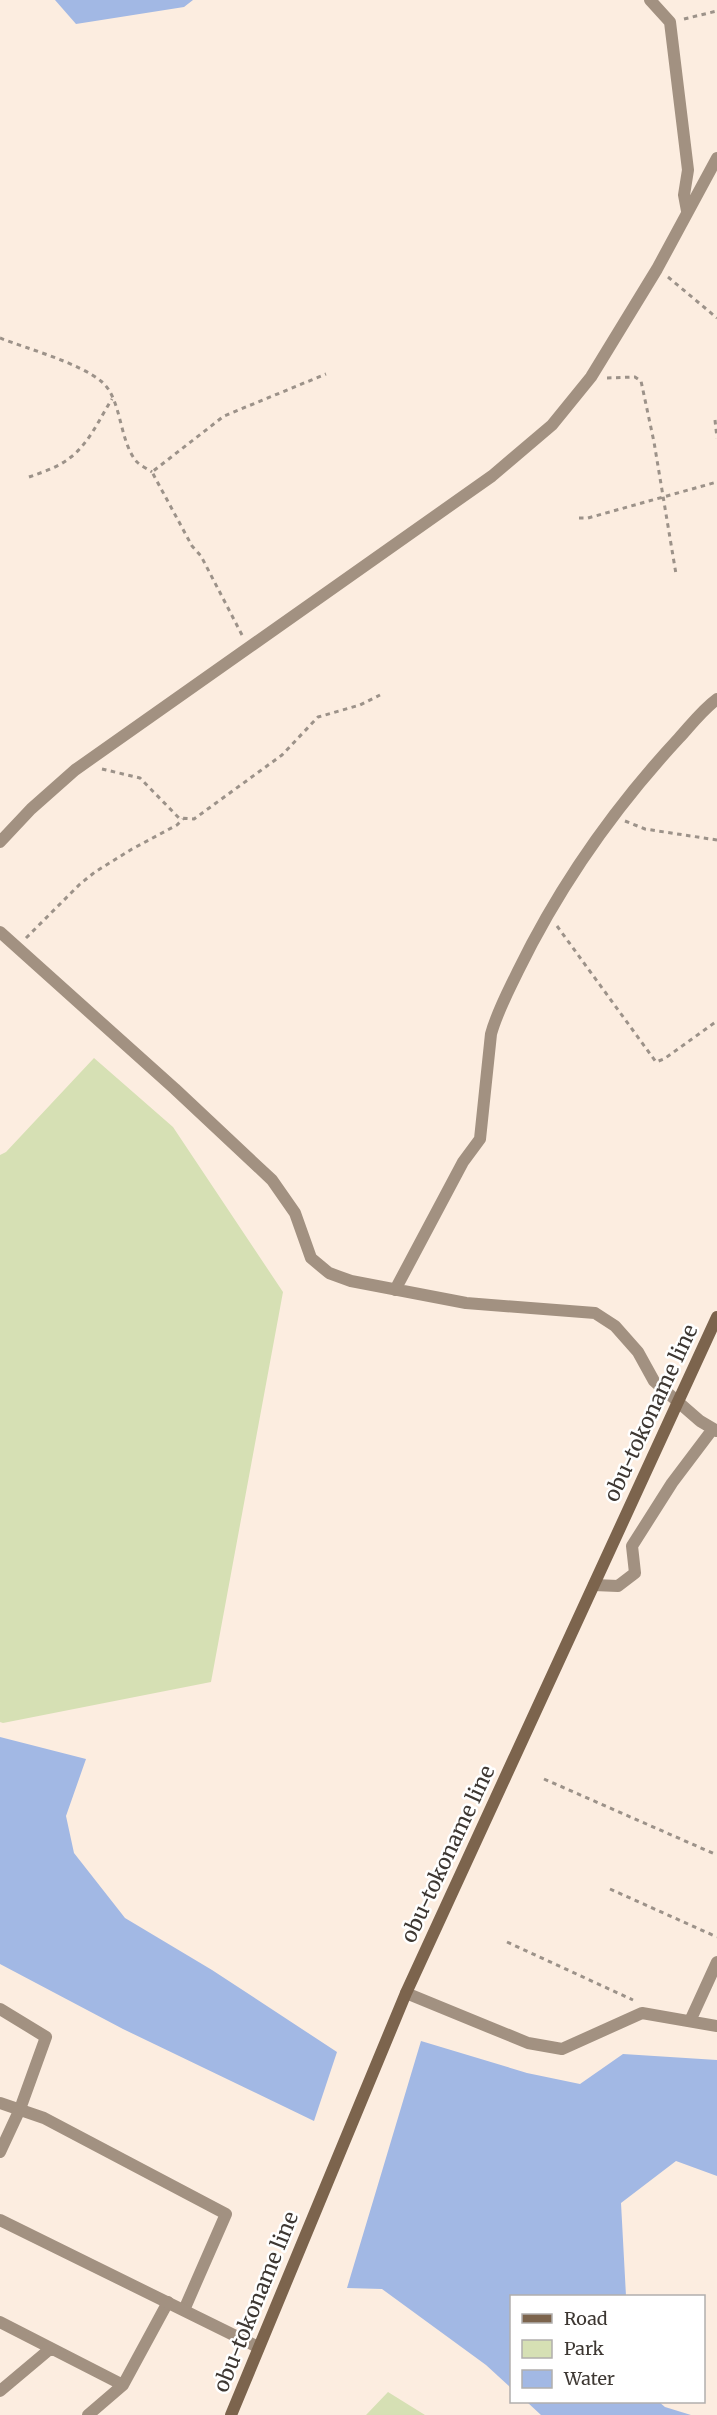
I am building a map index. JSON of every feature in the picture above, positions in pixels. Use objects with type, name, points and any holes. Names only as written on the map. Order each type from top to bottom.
[{"type":"main road","name":"obu-tokoname line","points":[[231,2415],[406,1993],[717,1317]]},
{"type":"street","points":[[651,0],[670,22],[688,170],[684,195],[687,211]]},
{"type":"street","points":[[0,842],[54,788],[88,761],[492,476],[552,425],[591,377],[657,269],[717,158]]},
{"type":"street","points":[[395,1290],[463,1162],[480,1139],[491,1034],[495,1018],[537,933],[578,867],[652,767],[717,699]]},
{"type":"street","points":[[0,932],[183,1096],[272,1180],[295,1213],[311,1258],[328,1274],[351,1281],[466,1303],[595,1313],[615,1326],[638,1352],[654,1381],[700,1421],[715,1430],[672,1483],[632,1546],[635,1573],[618,1586],[594,1585]]},
{"type":"street","points":[[690,2021],[717,1962]]},
{"type":"street","points":[[406,1993],[528,2043],[562,2049],[642,2013],[717,2026]]},
{"type":"street","points":[[0,2009],[46,2037],[20,2109],[0,2152]]},
{"type":"street","points":[[0,2103],[45,2118],[226,2214],[184,2310]]},
{"type":"street","points":[[0,2220],[258,2347]]},
{"type":"street","points":[[88,2415],[123,2385],[168,2302]]},
{"type":"street","points":[[0,2322],[123,2385]]},
{"type":"street","points":[[0,2391],[50,2349]]},
{"type":"path","points":[[670,22],[717,11]]},
{"type":"path","points":[[657,269],[717,318]]},
{"type":"path","points":[[0,338],[87,372],[102,382],[112,399],[137,462],[152,472],[192,546],[201,556],[248,647]]},
{"type":"path","points":[[152,472],[224,416],[327,374]]},
{"type":"path","points":[[591,377],[635,377],[641,381],[676,574]]},
{"type":"path","points":[[29,477],[62,464],[72,456],[83,444],[112,399]]},
{"type":"path","points":[[715,420],[717,438]]},
{"type":"path","points":[[579,518],[588,518],[717,482]]},
{"type":"path","points":[[88,761],[95,768],[140,778],[178,818],[194,819],[282,755],[318,717],[360,705],[380,695]]},
{"type":"path","points":[[615,816],[645,829],[717,840]]},
{"type":"path","points":[[18,948],[87,878],[132,849],[177,825],[183,819]]},
{"type":"path","points":[[548,916],[657,1062],[717,1021]]},
{"type":"path","points":[[544,1779],[717,1855]]},
{"type":"path","points":[[610,1889],[717,1937]]},
{"type":"path","points":[[507,1942],[635,2001],[642,2013]]},
{"type":"green space","points":[[94,1058],[173,1127],[283,1292],[211,1682],[3,1723],[0,1722],[0,1155],[6,1152]]},
{"type":"green space","points":[[388,2392],[425,2415],[366,2415]]},
{"type":"water","points":[[55,0],[193,0],[184,7],[76,24]]},
{"type":"water","points":[[0,1737],[86,1759],[66,1816],[74,1853],[125,1918],[212,1970],[337,2052],[314,2121],[123,2029],[0,1964]]},
{"type":"water","points":[[421,2041],[527,2073],[580,2084],[623,2054],[717,2060],[717,2176],[676,2161],[621,2203],[626,2295],[510,2295],[510,2387],[486,2365],[382,2289],[347,2288]]},
{"type":"water","points":[[528,2403],[660,2403],[665,2407],[691,2415],[541,2415]]}]
